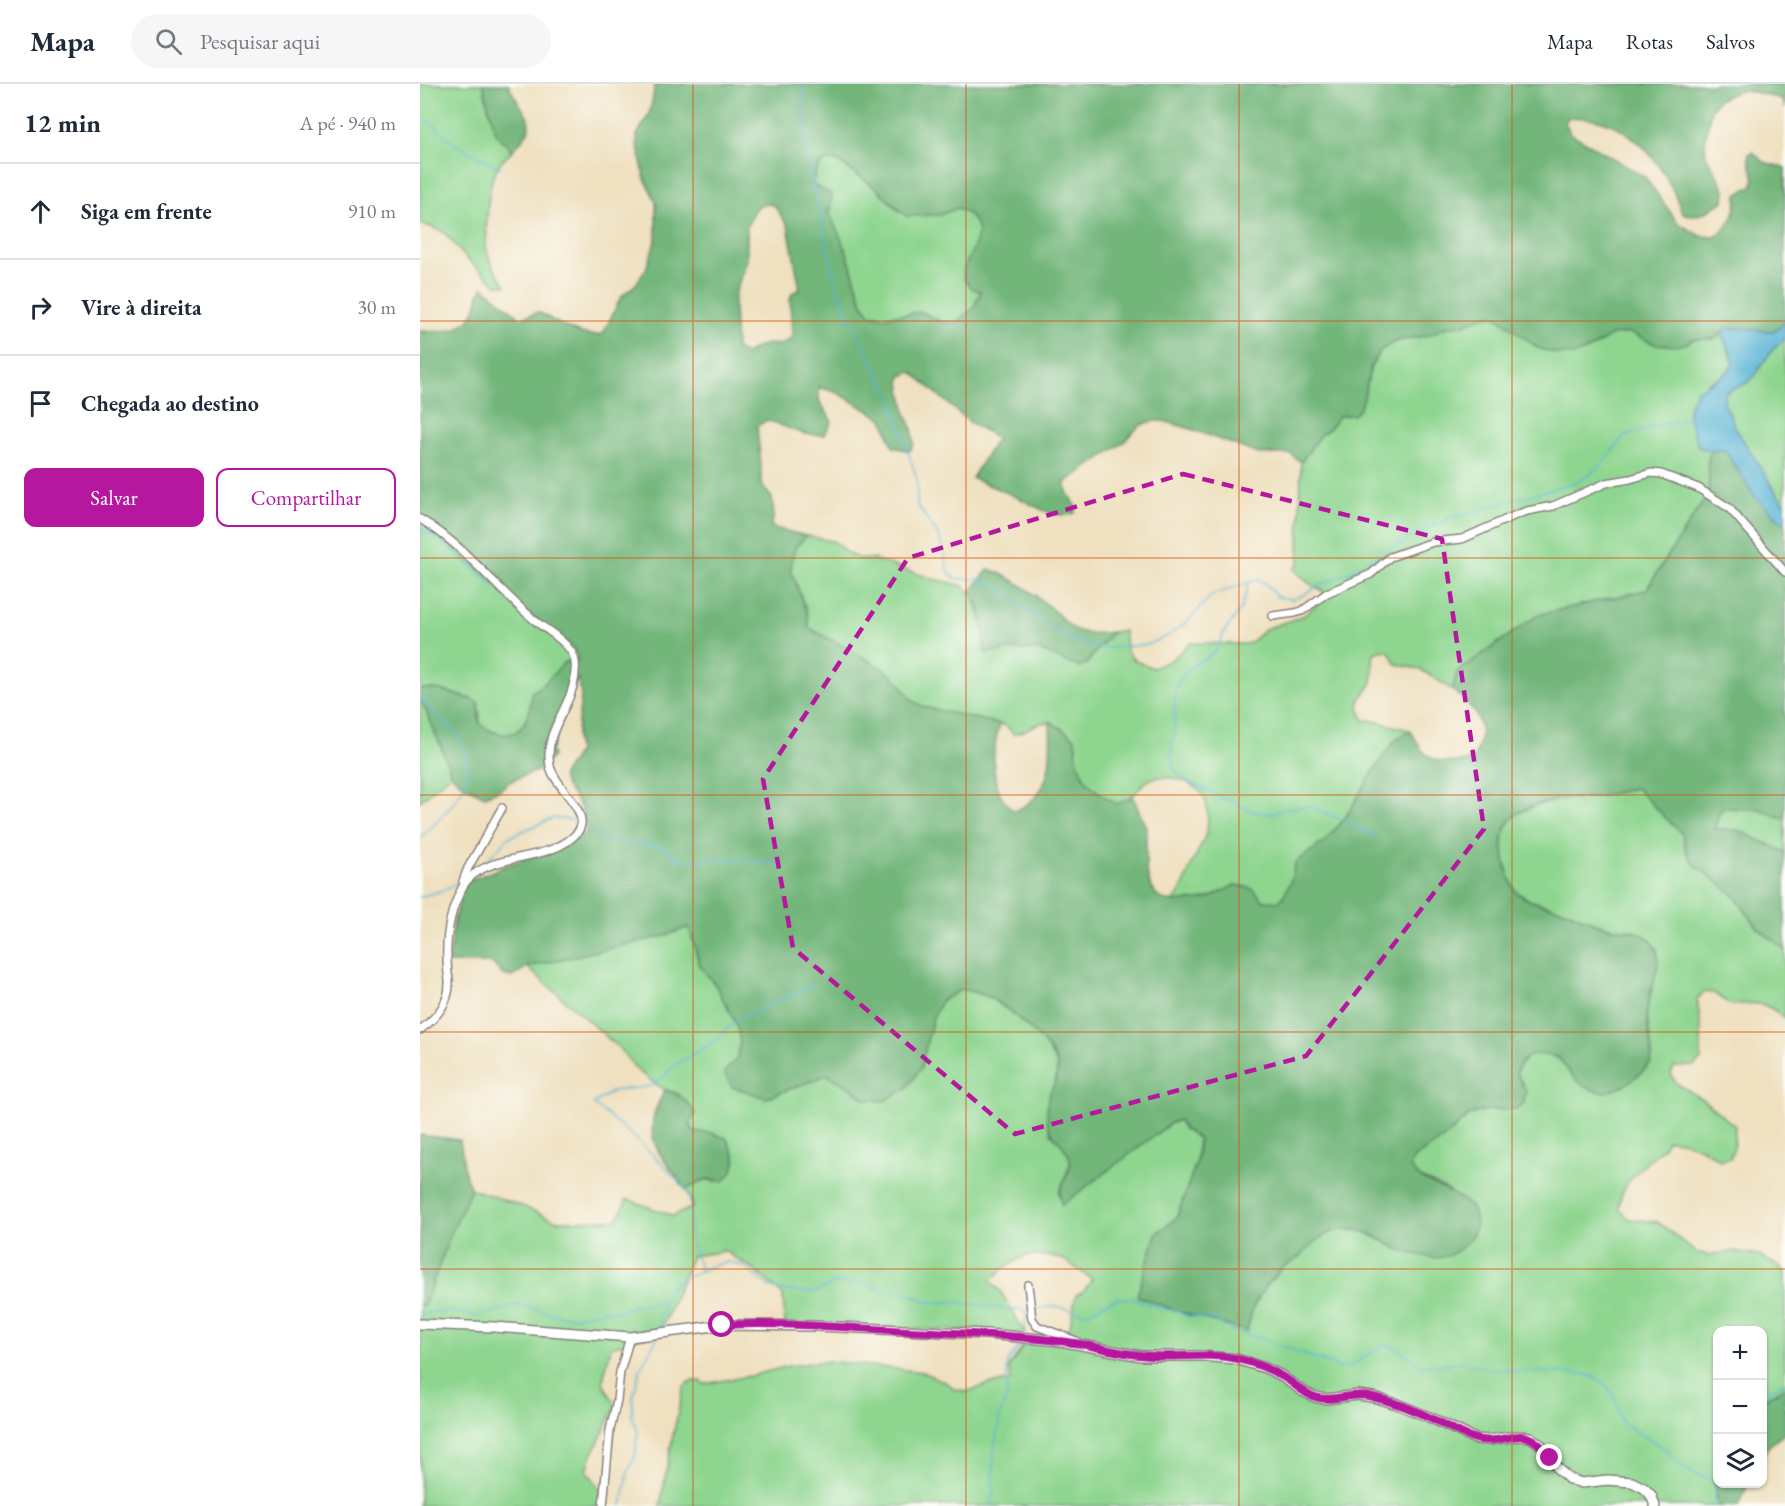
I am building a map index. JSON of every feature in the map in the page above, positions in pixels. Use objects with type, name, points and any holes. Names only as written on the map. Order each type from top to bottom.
[{"type":"main road","points":[[420,1324],[630,1336],[722,1325],[816,1326],[987,1334],[1082,1344],[1142,1356],[1202,1356],[1236,1359],[1280,1375],[1315,1397],[1326,1399],[1358,1395],[1373,1397],[1429,1417],[1475,1439],[1530,1437],[1541,1445],[1558,1469],[1569,1479],[1582,1483],[1620,1480],[1632,1482],[1651,1494],[1655,1506]]},
{"type":"street","points":[[1274,616],[1302,611],[1327,593],[1371,574],[1390,557],[1433,542],[1462,539],[1516,515],[1553,506],[1602,484],[1651,473],[1661,474],[1698,488],[1729,508],[1785,572]]},
{"type":"street","points":[[420,519],[454,544],[531,618],[567,646],[575,663],[574,685],[553,731],[549,763],[553,775],[580,813],[581,826],[574,835],[557,847],[482,869],[468,879],[460,893]]},
{"type":"street","points":[[420,1030],[434,1018],[446,999],[449,982],[446,958],[448,931],[466,871],[502,808]]},
{"type":"street","points":[[1028,1285],[1032,1319],[1037,1326],[1082,1344]]},
{"type":"street","points":[[603,1506],[610,1431],[620,1372],[630,1336]]},
{"type":"highlighted area","points":[[1183,474],[1442,539],[1484,829],[1306,1056],[1015,1134],[793,948],[763,779],[908,558]]},
{"type":"green space","points":[[420,84],[483,84],[488,107],[501,140],[507,143],[511,152],[499,165],[493,177],[489,192],[486,231],[488,255],[506,285],[497,285],[466,258],[444,232],[420,223]]},
{"type":"green space","points":[[483,84],[509,84],[526,115],[529,127],[527,133],[511,152],[507,143],[501,140],[495,132]]},
{"type":"green space","points":[[655,84],[1785,84],[1785,109],[1783,101],[1774,97],[1739,91],[1718,100],[1711,109],[1705,142],[1706,155],[1725,190],[1724,201],[1695,215],[1682,213],[1675,194],[1654,159],[1626,132],[1608,123],[1589,118],[1568,118],[1565,122],[1570,133],[1645,177],[1678,223],[1700,236],[1715,237],[1720,233],[1729,224],[1734,214],[1737,195],[1752,187],[1754,179],[1749,154],[1753,152],[1764,162],[1785,168],[1785,322],[1775,331],[1727,329],[1714,339],[1693,339],[1675,346],[1655,344],[1630,333],[1612,335],[1588,350],[1574,355],[1557,354],[1538,348],[1494,315],[1484,316],[1464,324],[1443,328],[1428,335],[1392,343],[1380,351],[1371,366],[1359,410],[1353,415],[1339,416],[1329,429],[1320,435],[1301,462],[1290,454],[1259,454],[1188,428],[1163,421],[1152,421],[1139,426],[1124,442],[1065,483],[1067,492],[1076,507],[1075,513],[1067,515],[1050,513],[972,478],[997,438],[969,422],[912,372],[901,376],[900,383],[906,414],[912,428],[914,444],[910,451],[893,447],[883,419],[838,393],[819,387],[819,400],[832,422],[824,435],[804,434],[767,420],[757,426],[761,484],[772,498],[774,515],[771,527],[806,536],[795,548],[791,571],[807,613],[809,628],[881,668],[896,679],[917,704],[1000,724],[995,746],[994,770],[1000,793],[1014,811],[1037,796],[1043,785],[1050,761],[1050,721],[1075,738],[1078,761],[1090,785],[1117,804],[1129,799],[1132,795],[1146,827],[1146,869],[1150,885],[1158,897],[1171,902],[1207,899],[1235,885],[1253,889],[1264,901],[1279,902],[1290,884],[1295,863],[1325,841],[1345,818],[1393,743],[1410,730],[1421,749],[1431,758],[1449,762],[1473,759],[1478,748],[1480,729],[1474,712],[1452,690],[1457,672],[1538,615],[1646,590],[1708,494],[1708,460],[1712,450],[1725,450],[1755,497],[1785,524],[1785,819],[1759,809],[1723,808],[1714,829],[1737,830],[1785,852],[1785,950],[1758,928],[1733,894],[1693,863],[1686,851],[1683,835],[1636,788],[1602,796],[1547,802],[1519,812],[1509,821],[1504,834],[1503,850],[1510,881],[1519,895],[1595,923],[1641,933],[1655,946],[1658,961],[1647,1013],[1652,1050],[1651,1063],[1623,1086],[1604,1092],[1583,1085],[1572,1076],[1558,1057],[1538,1054],[1524,1060],[1516,1072],[1526,1091],[1524,1103],[1516,1109],[1488,1110],[1468,1116],[1443,1139],[1414,1158],[1410,1166],[1421,1178],[1458,1197],[1472,1210],[1475,1227],[1468,1242],[1454,1253],[1433,1258],[1398,1249],[1365,1232],[1339,1230],[1331,1232],[1283,1267],[1274,1277],[1262,1292],[1251,1313],[1247,1331],[1180,1312],[1137,1296],[1156,1234],[1177,1217],[1196,1163],[1199,1139],[1184,1129],[1179,1120],[1171,1123],[1062,1205],[1060,1191],[1070,1167],[1070,1161],[1066,1151],[1051,1131],[1047,1118],[1048,1099],[1056,1078],[1057,1064],[1054,1056],[1038,1037],[1017,1017],[989,997],[962,989],[941,1001],[933,1017],[921,1068],[906,1089],[884,1101],[865,1099],[848,1086],[827,1075],[766,1098],[732,1087],[724,1072],[737,1058],[740,1041],[737,1026],[716,986],[700,966],[689,927],[664,936],[527,967],[512,977],[503,975],[492,963],[449,963],[454,919],[465,882],[586,834],[585,817],[563,781],[563,775],[578,752],[576,739],[581,697],[579,679],[571,690],[551,751],[553,756],[539,770],[511,781],[485,796],[465,786],[451,774],[420,697],[420,689],[437,689],[478,702],[479,721],[482,726],[500,734],[509,734],[516,732],[526,720],[531,693],[543,685],[565,662],[578,660],[571,646],[550,632],[420,520],[420,331],[450,330],[463,324],[473,314],[483,287],[521,318],[538,312],[577,332],[603,334],[621,297],[636,284],[646,269],[656,239],[656,202],[645,179],[637,144],[637,135],[649,114]],"holes":[[[831,160],[838,161],[876,188],[906,216],[940,215],[957,208],[971,217],[978,232],[964,269],[964,279],[971,288],[981,292],[973,309],[955,323],[942,322],[922,312],[883,317],[870,314],[863,305],[846,250],[829,213],[832,195],[812,184],[820,166]],[[766,204],[774,205],[788,226],[800,289],[792,293],[790,300],[792,337],[780,345],[762,345],[746,354],[736,349],[735,294],[747,260],[747,226],[757,207]]]},
{"type":"green space","points":[[831,160],[837,161],[876,188],[899,211],[940,215],[957,208],[970,215],[977,225],[978,237],[964,269],[965,282],[981,291],[973,309],[956,323],[942,322],[922,312],[883,317],[870,314],[863,305],[846,250],[829,213],[812,185],[820,166]]},
{"type":"green space","points":[[1493,315],[1503,321],[1588,350],[1612,335],[1630,333],[1655,344],[1685,344],[1693,339],[1714,339],[1722,334],[1733,362],[1726,373],[1707,383],[1699,447],[1712,450],[1708,460],[1708,494],[1646,590],[1538,615],[1457,672],[1452,690],[1419,669],[1396,664],[1387,651],[1375,652],[1372,681],[1359,702],[1364,721],[1370,720],[1410,730],[1393,743],[1345,818],[1325,841],[1295,863],[1290,884],[1279,902],[1264,901],[1249,888],[1238,886],[1205,899],[1171,902],[1181,891],[1207,829],[1208,820],[1204,797],[1195,787],[1174,778],[1154,778],[1130,798],[1117,804],[1090,785],[1078,762],[1075,738],[1055,724],[1038,724],[1013,734],[1008,727],[1000,724],[924,707],[917,704],[896,679],[881,668],[809,628],[807,612],[791,571],[795,548],[806,536],[834,541],[847,553],[856,557],[873,559],[933,579],[961,585],[974,596],[983,627],[985,653],[1039,650],[1079,667],[1087,664],[1113,632],[1124,631],[1130,656],[1153,668],[1171,660],[1191,643],[1250,643],[1265,629],[1303,616],[1327,596],[1294,569],[1299,564],[1301,462],[1320,435],[1329,429],[1339,416],[1353,415],[1363,401],[1371,366],[1380,351],[1401,340],[1428,335],[1443,328]]},
{"type":"green space","points":[[1785,339],[1785,506],[1736,429],[1724,402],[1725,392],[1745,384],[1754,377],[1772,350]]},
{"type":"green space","points":[[420,520],[437,530],[554,636],[569,645],[577,655],[578,660],[531,693],[526,718],[517,731],[511,734],[503,735],[484,728],[478,708],[471,698],[439,690],[420,689]]},
{"type":"green space","points":[[989,569],[1006,576],[1030,591],[1072,628],[1090,633],[1113,632],[1087,664],[1078,667],[1039,650],[985,653],[980,612],[970,592]]},
{"type":"green space","points":[[420,697],[451,774],[420,801]]},
{"type":"green space","points":[[1636,788],[1683,835],[1686,851],[1693,863],[1733,894],[1758,928],[1785,950],[1785,1018],[1771,1008],[1760,1004],[1731,1005],[1714,993],[1704,992],[1697,999],[1701,1029],[1701,1060],[1694,1066],[1674,1067],[1671,1074],[1676,1083],[1702,1099],[1735,1126],[1734,1147],[1730,1158],[1721,1160],[1696,1146],[1682,1141],[1667,1140],[1663,1147],[1628,1182],[1620,1199],[1619,1209],[1629,1219],[1658,1222],[1695,1252],[1709,1255],[1734,1251],[1758,1255],[1785,1272],[1785,1387],[1767,1398],[1767,1326],[1713,1326],[1713,1488],[1716,1488],[1718,1506],[660,1506],[684,1386],[691,1381],[701,1381],[703,1384],[789,1366],[828,1361],[923,1372],[949,1384],[954,1389],[966,1392],[989,1384],[1011,1381],[1009,1367],[1023,1346],[1069,1331],[1076,1295],[1084,1291],[1092,1279],[1056,1257],[1024,1256],[1004,1268],[990,1281],[1001,1292],[1025,1333],[785,1324],[783,1295],[754,1270],[725,1251],[692,1256],[659,1335],[611,1347],[603,1383],[616,1406],[590,1459],[587,1471],[606,1496],[604,1506],[420,1506],[420,1305],[424,1306],[452,1231],[471,1189],[522,1206],[557,1221],[617,1220],[627,1199],[673,1216],[694,1207],[686,1190],[704,1181],[716,1182],[712,1133],[694,1132],[679,1094],[661,1088],[637,1070],[618,1047],[527,967],[664,936],[689,927],[700,966],[716,986],[737,1026],[740,1041],[737,1058],[766,1098],[827,1075],[848,1086],[865,1099],[927,1039],[933,1017],[941,1001],[962,989],[987,996],[1012,1013],[1043,1041],[1057,1064],[1056,1082],[1048,1098],[1051,1134],[1061,1143],[1070,1157],[1070,1164],[1059,1193],[1062,1204],[1171,1123],[1179,1120],[1184,1129],[1199,1139],[1196,1163],[1177,1217],[1156,1234],[1167,1308],[1247,1331],[1253,1308],[1262,1292],[1284,1265],[1291,1263],[1320,1237],[1339,1230],[1363,1231],[1394,1247],[1467,1204],[1447,1190],[1416,1175],[1410,1166],[1414,1158],[1443,1139],[1468,1116],[1489,1110],[1516,1109],[1523,1085],[1516,1072],[1528,1056],[1541,1054],[1554,1056],[1613,1091],[1639,1075],[1651,1063],[1652,1052],[1647,1012],[1653,982],[1640,933],[1595,923],[1568,911],[1529,900],[1515,891],[1507,871],[1503,849],[1504,829],[1514,815],[1557,800],[1593,797]]},
{"type":"green space","points":[[1722,808],[1759,809],[1785,819],[1785,852],[1737,830],[1713,829]]},
{"type":"green space","points":[[665,1090],[683,1099],[692,1109],[695,1114],[689,1124],[694,1132],[712,1133],[726,1138],[736,1160],[733,1169],[724,1181],[706,1179],[686,1190],[660,1154],[652,1133],[657,1107]]},
{"type":"green space","points":[[420,1135],[460,1140],[466,1178],[471,1189],[452,1231],[424,1306],[420,1305]]},
{"type":"green space","points":[[1785,1387],[1785,1433],[1767,1449],[1767,1434],[1767,1398]]},
{"type":"green space","points":[[1716,1488],[1746,1488],[1739,1506],[1718,1506]]},
{"type":"water","points":[[1785,322],[1785,339],[1772,350],[1754,377],[1745,384],[1725,392],[1724,402],[1736,429],[1785,506],[1785,524],[1755,497],[1725,450],[1699,448],[1688,416],[1688,409],[1696,391],[1720,378],[1733,363],[1722,334],[1727,329],[1775,331]]},
{"type":"waterway","points":[[803,84],[810,168],[835,280],[844,307],[890,397],[917,479],[917,505],[938,535],[948,570],[958,579],[979,579],[992,584],[1059,634],[1088,645],[1107,648],[1146,645],[1166,637],[1185,624],[1212,595],[1252,581],[1259,580],[1266,584],[1277,597],[1292,599],[1299,597],[1350,572],[1418,533],[1453,517],[1574,483],[1592,473],[1602,464],[1623,437],[1688,417]]},
{"type":"waterway","points":[[420,118],[432,123],[454,144],[500,168]]},
{"type":"waterway","points":[[420,529],[442,541],[493,586]]},
{"type":"waterway","points":[[1249,583],[1241,609],[1224,632],[1216,651],[1194,664],[1179,680],[1175,691],[1171,751],[1175,771],[1187,781],[1252,811],[1271,814],[1289,808],[1308,806],[1349,822],[1377,838]]},
{"type":"waterway","points":[[420,699],[457,735],[463,745],[468,768],[466,780],[459,795],[420,838]]},
{"type":"waterway","points":[[479,868],[509,837],[553,818],[577,821]]},
{"type":"waterway","points":[[583,825],[602,840],[661,847],[684,861],[732,859],[779,864]]},
{"type":"waterway","points":[[420,897],[444,890],[458,882]]},
{"type":"waterway","points":[[701,1271],[690,1233],[690,1203],[687,1192],[643,1145],[593,1104],[613,1091],[651,1086],[675,1065],[718,1039],[737,1021],[811,986]]},
{"type":"waterway","points":[[659,1329],[666,1296],[674,1283],[714,1265],[728,1262],[741,1265],[771,1288],[785,1291],[815,1292],[835,1283],[848,1282],[885,1291],[907,1293],[928,1302],[955,1302],[1027,1310]]},
{"type":"waterway","points":[[1035,1309],[1055,1306],[1086,1313],[1114,1299],[1129,1298],[1177,1311],[1186,1316],[1214,1319],[1225,1327],[1240,1333],[1341,1368],[1348,1368],[1380,1347],[1388,1345],[1421,1365],[1432,1366],[1462,1362],[1486,1368],[1516,1371],[1585,1374],[1600,1380],[1608,1388],[1614,1396],[1624,1424],[1667,1450],[1685,1469],[1713,1479]]},
{"type":"waterway","points":[[420,1313],[451,1311],[475,1316],[519,1305],[555,1315],[575,1317],[664,1302]]},
{"type":"waterway","points":[[1025,1332],[1026,1311]]},
{"type":"waterway","points":[[622,1506],[628,1472],[636,1453],[638,1432],[632,1416],[633,1397],[640,1369],[658,1336]]},
{"type":"waterway","points":[[991,1506],[994,1449],[1000,1415],[1007,1397],[1008,1361],[1022,1342]]},
{"type":"waterway","points":[[1767,1392],[1785,1382]]},
{"type":"waterway","points":[[1714,1506],[1715,1488]]},
{"type":"route","points":[[722,1325],[816,1326],[987,1334],[1082,1344],[1142,1356],[1202,1356],[1236,1359],[1280,1375],[1315,1397],[1326,1399],[1358,1395],[1373,1397],[1429,1417],[1475,1439],[1530,1437],[1537,1440],[1550,1458]]}]
